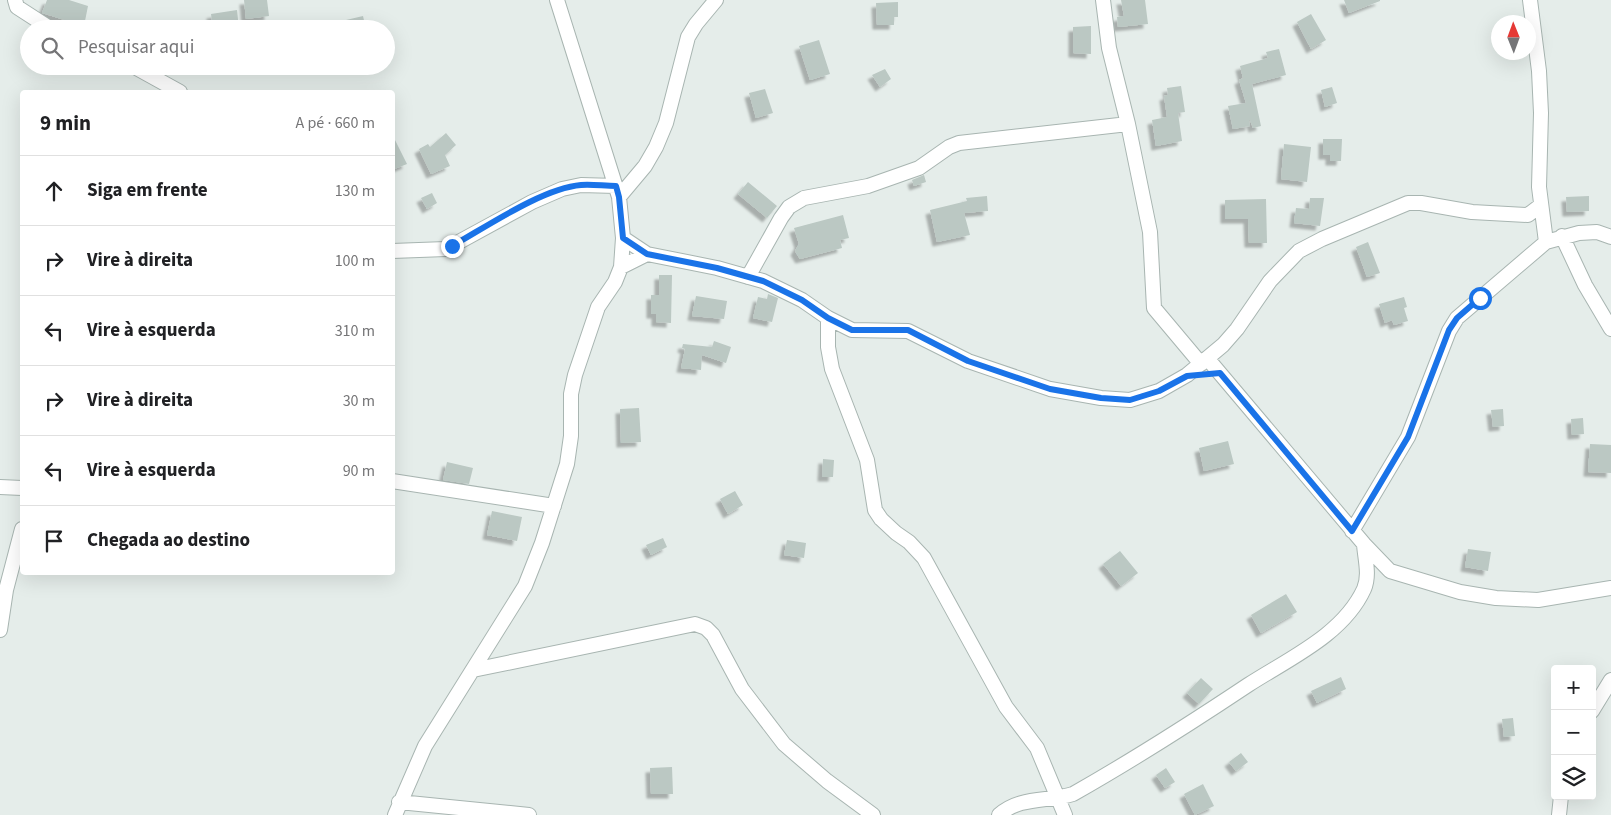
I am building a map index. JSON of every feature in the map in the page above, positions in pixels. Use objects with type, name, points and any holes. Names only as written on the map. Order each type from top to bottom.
[{"type":"street","points":[[15,0],[17,7],[38,20]]},
{"type":"street","points":[[529,815],[397,808],[425,746],[525,586],[567,464],[571,436],[571,394],[575,375],[598,307],[615,282],[621,267],[623,238],[617,192],[557,0]]},
{"type":"street","points":[[617,192],[645,166],[656,147],[666,123],[688,37],[716,0]]},
{"type":"street","points":[[1104,0],[1109,48],[1128,124],[1150,232],[1154,308],[1201,364]]},
{"type":"street","points":[[1530,0],[1541,113],[1539,187],[1546,242]]},
{"type":"street","points":[[149,75],[176,90]]},
{"type":"street","points":[[748,277],[781,218],[790,207],[804,198],[868,186],[919,168],[949,147],[959,143],[1128,124]]},
{"type":"street","points":[[395,251],[446,249],[532,202],[562,189],[581,185],[617,192]]},
{"type":"street","points":[[1528,215],[1539,187]]},
{"type":"street","points":[[623,238],[647,254],[717,268],[763,281],[802,300],[828,318],[852,330],[908,330],[968,361],[1050,389],[1101,398],[1130,400],[1141,398],[1187,376],[1223,346],[1279,270],[1299,251],[1322,239],[1408,204],[1421,203],[1472,212],[1528,215],[1541,205]]},
{"type":"street","points":[[1352,531],[1408,437],[1453,324],[1463,313],[1546,242],[1562,236],[1597,232],[1611,237]]},
{"type":"street","points":[[1562,236],[1585,286],[1611,330]]},
{"type":"street","points":[[621,267],[647,254]]},
{"type":"street","points":[[828,318],[828,347],[832,369],[867,460],[875,510],[881,519],[909,542],[924,558],[1006,707],[1037,748],[1065,815]]},
{"type":"street","points":[[1201,364],[1207,358],[1352,531],[1390,571],[1460,592],[1514,600],[1560,598],[1611,588]]},
{"type":"street","points":[[1187,376],[1220,373]]},
{"type":"street","points":[[395,481],[554,506]]},
{"type":"street","points":[[0,486],[20,488]]},
{"type":"street","points":[[0,630],[6,590],[20,537]]},
{"type":"street","points":[[999,815],[1021,803],[1036,799],[1058,799],[1073,794],[1156,746],[1327,634],[1355,605],[1368,579],[1364,544]]},
{"type":"street","points":[[1368,579],[1390,571]]},
{"type":"street","points":[[473,670],[695,624],[706,628],[713,635],[742,689],[784,744],[827,781],[873,815]]},
{"type":"street","points":[[1593,710],[1611,680]]},
{"type":"street","points":[[1558,815],[1561,800]]},
{"type":"building","points":[[47,0],[69,0],[88,6],[85,20],[65,20],[42,13]]},
{"type":"building","points":[[244,0],[267,0],[269,16],[246,19]]},
{"type":"building","points":[[1121,0],[1145,0],[1148,24],[1118,27],[1117,17],[1124,16]]},
{"type":"building","points":[[1344,0],[1380,0],[1380,1],[1349,13]]},
{"type":"building","points":[[898,2],[898,17],[894,17],[894,25],[877,25],[876,3]]},
{"type":"building","points":[[237,10],[238,20],[212,20],[211,14]]},
{"type":"building","points":[[1311,14],[1326,40],[1311,49],[1297,22]]},
{"type":"building","points":[[363,16],[364,20],[346,20]]},
{"type":"building","points":[[1091,26],[1091,54],[1073,53],[1073,27]]},
{"type":"building","points":[[819,40],[830,74],[810,80],[799,46]]},
{"type":"building","points":[[1279,49],[1286,75],[1252,84],[1261,126],[1253,128],[1249,120],[1250,126],[1233,129],[1228,106],[1246,103],[1239,80],[1243,78],[1240,66],[1268,58],[1266,52]]},
{"type":"building","points":[[885,69],[891,79],[880,87],[872,75]]},
{"type":"building","points":[[1181,86],[1185,112],[1178,113],[1182,141],[1156,146],[1152,120],[1167,117],[1164,96],[1168,95],[1167,88]]},
{"type":"building","points":[[1332,87],[1337,103],[1325,107],[1321,90]]},
{"type":"building","points":[[765,89],[773,113],[756,118],[749,93]]},
{"type":"building","points":[[446,133],[456,145],[445,155],[450,166],[431,174],[419,149],[428,144],[430,147]]},
{"type":"building","points":[[1323,139],[1342,139],[1341,161],[1330,161],[1330,155],[1323,155]]},
{"type":"building","points":[[395,140],[407,164],[395,169]]},
{"type":"building","points":[[1284,144],[1311,147],[1307,182],[1281,179]]},
{"type":"building","points":[[924,175],[926,182],[914,186],[912,180]]},
{"type":"building","points":[[748,182],[777,206],[767,218],[738,194]]},
{"type":"building","points":[[432,193],[437,203],[427,209],[421,198]]},
{"type":"building","points":[[987,196],[988,211],[964,213],[970,235],[937,242],[930,210],[967,201],[966,198]]},
{"type":"building","points":[[1589,196],[1589,211],[1567,212],[1566,197]]},
{"type":"building","points":[[1310,198],[1324,198],[1320,226],[1294,223],[1296,208],[1309,209]]},
{"type":"building","points":[[1266,199],[1267,243],[1249,243],[1248,219],[1225,219],[1225,200]]},
{"type":"building","points":[[843,215],[849,238],[840,240],[842,248],[800,259],[795,251],[799,244],[794,228]]},
{"type":"building","points":[[1368,242],[1380,273],[1367,277],[1356,247]]},
{"type":"building","points":[[659,275],[672,275],[671,323],[656,322],[656,314],[651,314],[651,295],[659,295]]},
{"type":"building","points":[[768,294],[778,298],[772,322],[753,318],[758,297],[767,299]]},
{"type":"building","points":[[696,296],[727,301],[724,319],[692,316]]},
{"type":"building","points":[[1404,297],[1407,307],[1404,308],[1408,321],[1394,325],[1392,320],[1385,323],[1379,304]]},
{"type":"building","points":[[714,341],[731,347],[726,363],[702,355],[701,370],[681,368],[685,349],[682,348],[683,344],[712,347]]},
{"type":"building","points":[[639,408],[641,442],[621,443],[620,409]]},
{"type":"building","points":[[1503,409],[1504,426],[1493,427],[1491,410]]},
{"type":"building","points":[[1583,418],[1584,434],[1572,435],[1571,419]]},
{"type":"building","points":[[1228,441],[1234,464],[1204,471],[1199,448]]},
{"type":"building","points":[[1590,444],[1611,445],[1611,473],[1588,472]]},
{"type":"building","points":[[823,459],[834,460],[833,477],[822,477]]},
{"type":"building","points":[[447,462],[473,468],[469,484],[443,480]]},
{"type":"building","points":[[735,491],[743,505],[728,514],[720,499]]},
{"type":"building","points":[[492,511],[522,517],[517,541],[487,535]]},
{"type":"building","points":[[663,538],[667,547],[651,555],[646,545]]},
{"type":"building","points":[[787,540],[806,543],[804,558],[784,555]]},
{"type":"building","points":[[1468,549],[1491,552],[1488,571],[1465,567]]},
{"type":"building","points":[[1120,551],[1138,573],[1121,586],[1103,564]]},
{"type":"building","points":[[1286,594],[1297,612],[1261,633],[1251,615]]},
{"type":"building","points":[[1341,677],[1346,689],[1317,703],[1311,691]]},
{"type":"building","points":[[1201,678],[1213,689],[1199,704],[1187,693]]},
{"type":"building","points":[[1513,718],[1515,736],[1504,737],[1502,719]]},
{"type":"building","points":[[1241,753],[1248,762],[1236,771],[1229,762]]},
{"type":"building","points":[[672,767],[673,794],[651,794],[650,768]]},
{"type":"building","points":[[1166,768],[1175,782],[1165,788],[1156,775]]},
{"type":"building","points":[[1203,784],[1214,806],[1195,815],[1184,794]]},
{"type":"route","points":[[452,246],[548,194],[581,185],[616,186],[619,197],[619,214],[623,238],[647,254],[717,268],[763,281],[802,300],[828,318],[852,330],[908,330],[927,338],[968,361],[1050,389],[1116,400],[1141,398],[1187,376],[1220,373],[1352,531],[1408,437],[1449,330],[1457,318],[1480,298]]}]
